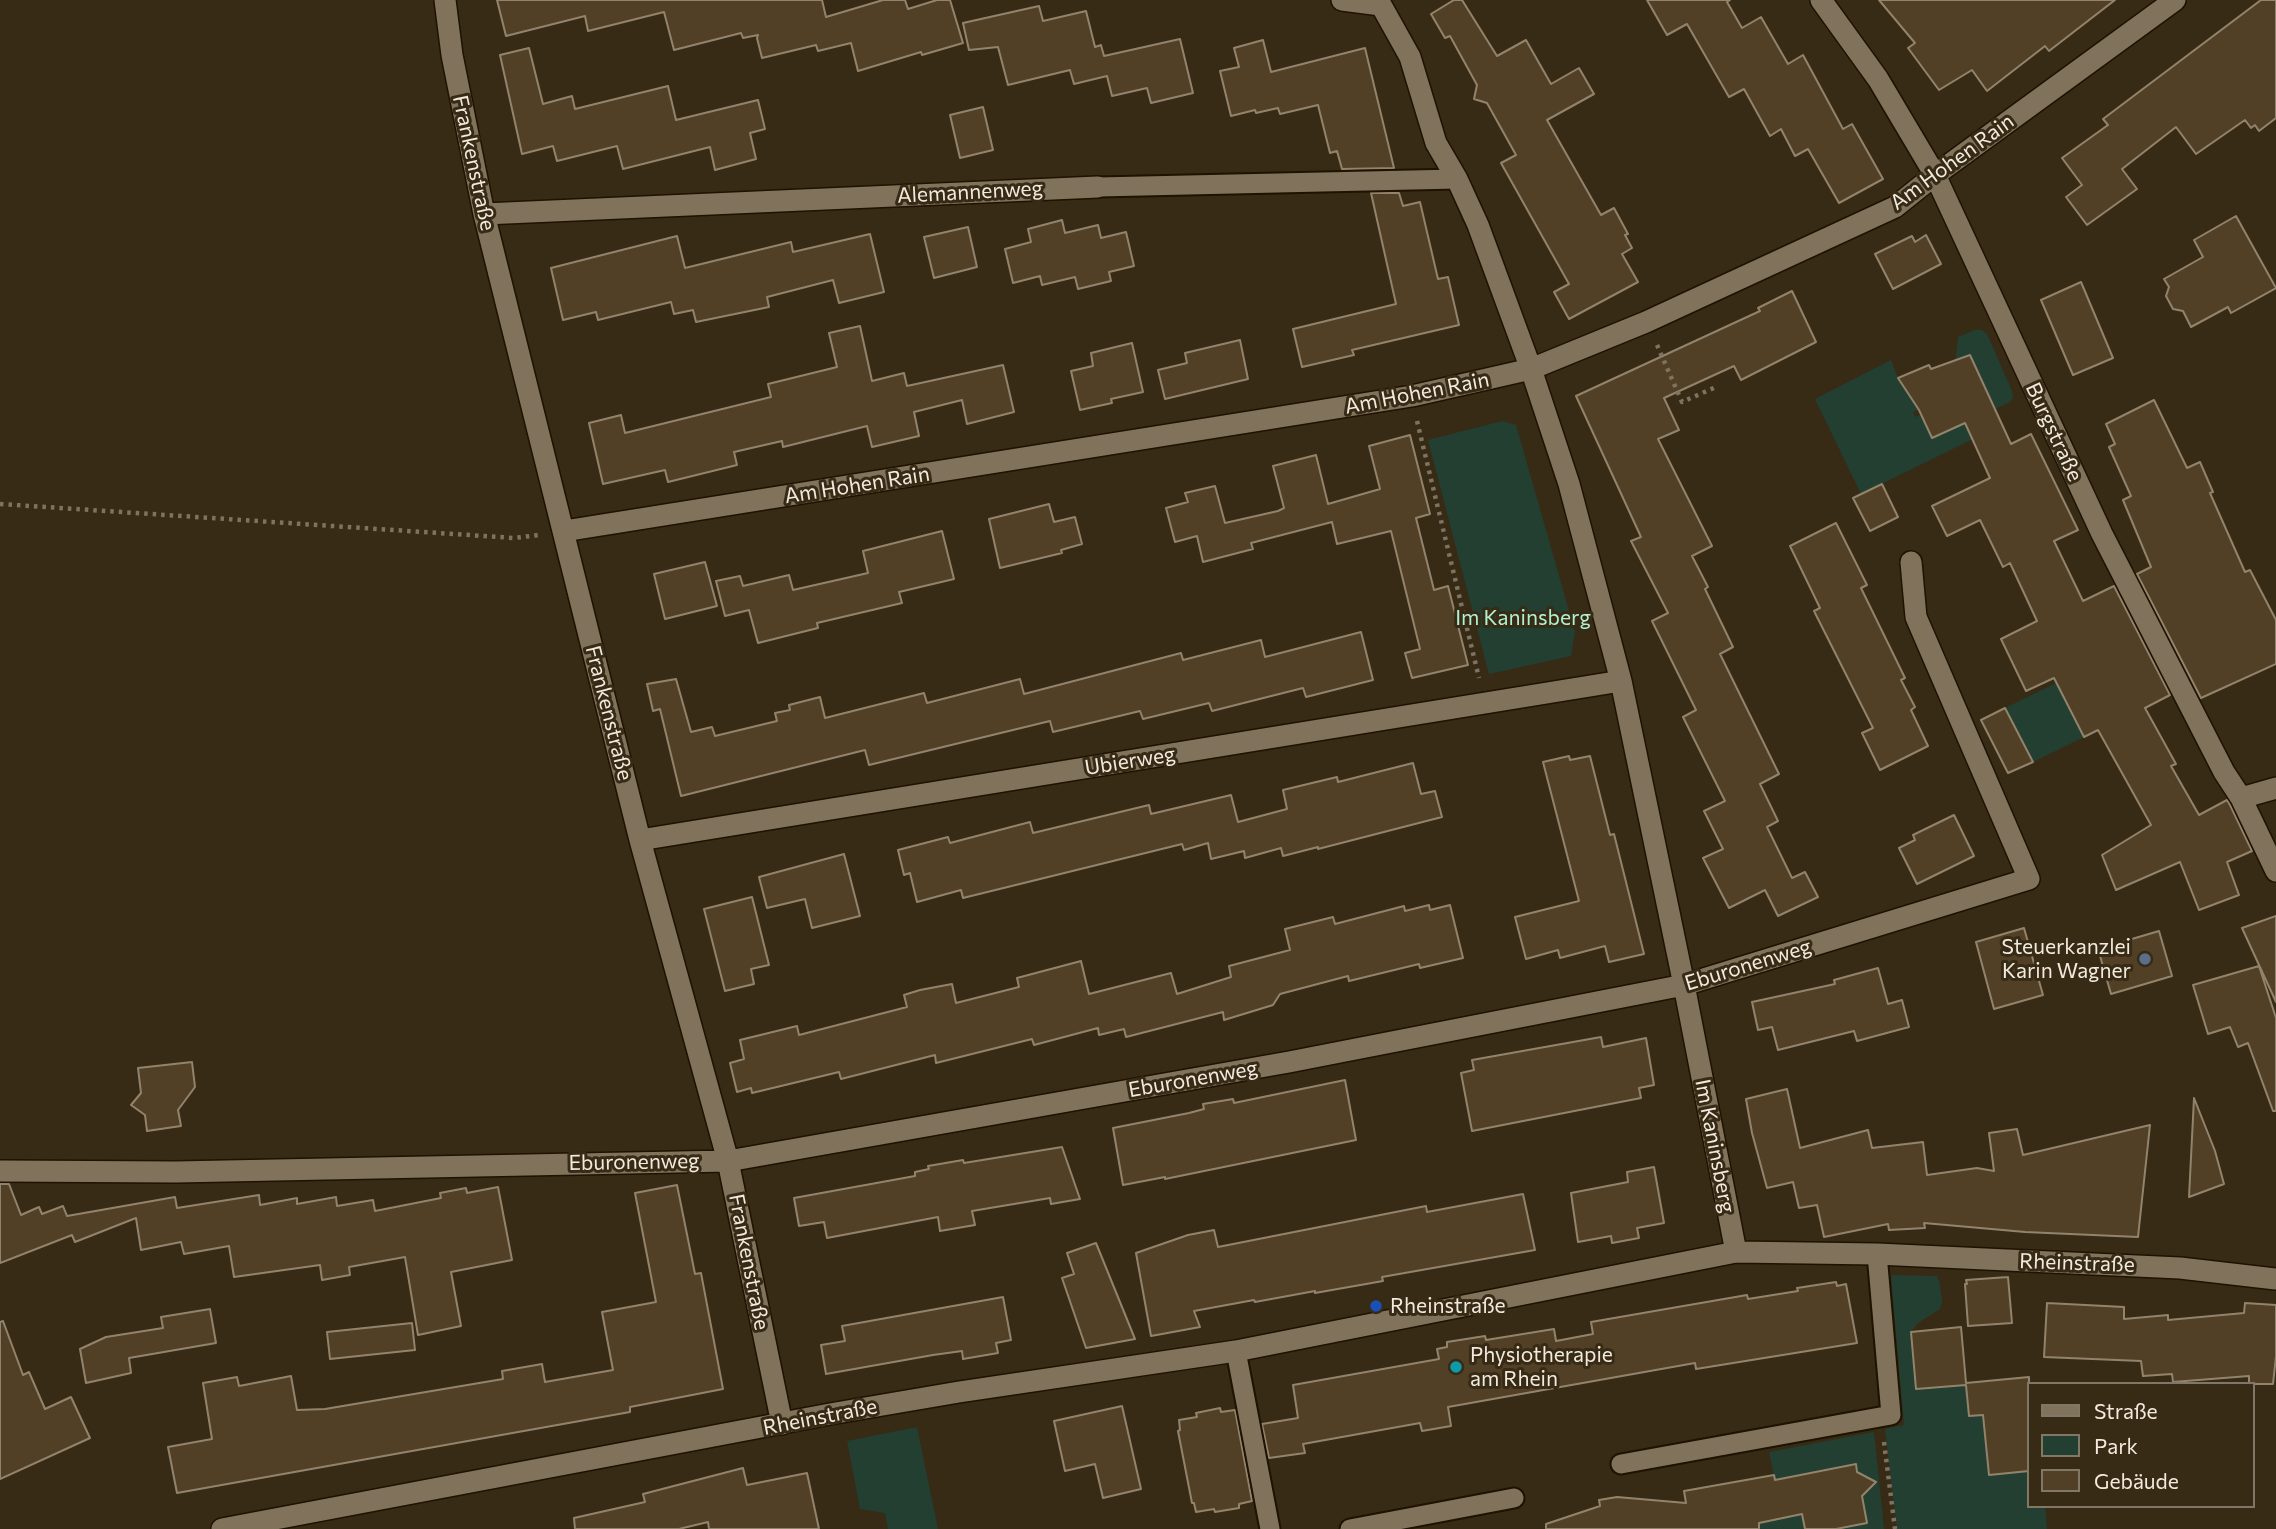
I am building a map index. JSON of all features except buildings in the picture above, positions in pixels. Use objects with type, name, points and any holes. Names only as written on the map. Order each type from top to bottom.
[{"type":"street","name":"Frankenstraße","points":[[445,0],[452,55],[484,214],[640,840],[728,1161],[782,1424]]},
{"type":"street","points":[[1342,0],[1383,2]]},
{"type":"street","name":"Burgstraße","points":[[1821,0],[1878,79],[1935,175],[2102,534],[2224,772],[2241,798],[2276,871]]},
{"type":"street","name":"Am Hohen Rain","points":[[564,531],[1412,396],[1531,369],[1646,322],[1895,206],[2175,0]]},
{"type":"street","name":"Im Kaninsberg","points":[[1383,2],[1410,57],[1436,142],[1478,225],[1531,369],[1569,484],[1621,681],[1736,1252]]},
{"type":"street","name":"Alemannenweg","points":[[484,214],[1098,187]]},
{"type":"street","name":"Eburonenweg","points":[[0,1171],[190,1171],[728,1161],[1289,1062],[1684,985],[2029,879],[1916,617],[1911,562]]},
{"type":"street","name":"Ubierweg","points":[[640,840],[1621,681]]},
{"type":"street","points":[[2241,798],[2276,788]]},
{"type":"street","name":"Rheinstraße","points":[[222,1529],[584,1459],[959,1392],[1236,1351],[1736,1252],[1877,1254],[2180,1268],[2276,1279]]},
{"type":"lane","name":"Alemannenweg","points":[[1098,187],[1457,179]]},
{"type":"lane","points":[[1621,1464],[1891,1415],[1877,1254]]},
{"type":"lane","points":[[1236,1351],[1270,1529]]},
{"type":"lane","points":[[1350,1529],[1514,1498]]},
{"type":"path","points":[[1646,322],[1682,402],[1716,387]]},
{"type":"path","points":[[1412,396],[1479,679]]},
{"type":"path","points":[[0,504],[514,538],[564,531]]},
{"type":"path","points":[[1891,1415],[1882,1431],[1895,1529]]},
{"type":"green space","points":[[1982,330],[1987,334],[2012,391],[2013,398],[2010,402],[1995,409],[1955,366],[1958,337]]},
{"type":"green space","points":[[1891,360],[1898,378],[1905,379],[1918,410],[1913,412],[1915,417],[1926,412],[1965,423],[1973,439],[1861,494],[1815,399]]},
{"type":"green space","name":"Im Kaninsberg","points":[[1502,421],[1516,425],[1575,632],[1571,656],[1489,674],[1428,440]]},
{"type":"green space","points":[[2056,683],[2084,737],[2033,762],[2005,708]]},
{"type":"green space","points":[[1891,1275],[1937,1276],[1942,1302],[1940,1309],[1918,1323],[1911,1332],[1916,1389],[1952,1386],[1951,1363],[1964,1361],[1969,1415],[1983,1415],[1989,1474],[2028,1471],[2028,1508],[2045,1508],[2047,1529],[1897,1529],[1885,1429],[1904,1425]]},
{"type":"green space","points":[[917,1427],[938,1529],[888,1529],[885,1513],[860,1509],[847,1441]]},
{"type":"green space","points":[[1874,1432],[1884,1529],[1836,1529],[1867,1523],[1861,1492],[1871,1486],[1866,1476],[1858,1477],[1856,1464],[1795,1476],[1777,1491],[1769,1452]]},
{"type":"green space","points":[[1802,1514],[1805,1529],[1738,1527]]},
{"type":"place","name":"Steuerkanzlei Karin Wagner","points":[[2145,959]]},
{"type":"place","name":"Rheinstraße","points":[[1376,1306]]},
{"type":"place","name":"Physiotherapie am Rhein","points":[[1456,1367]]}]
